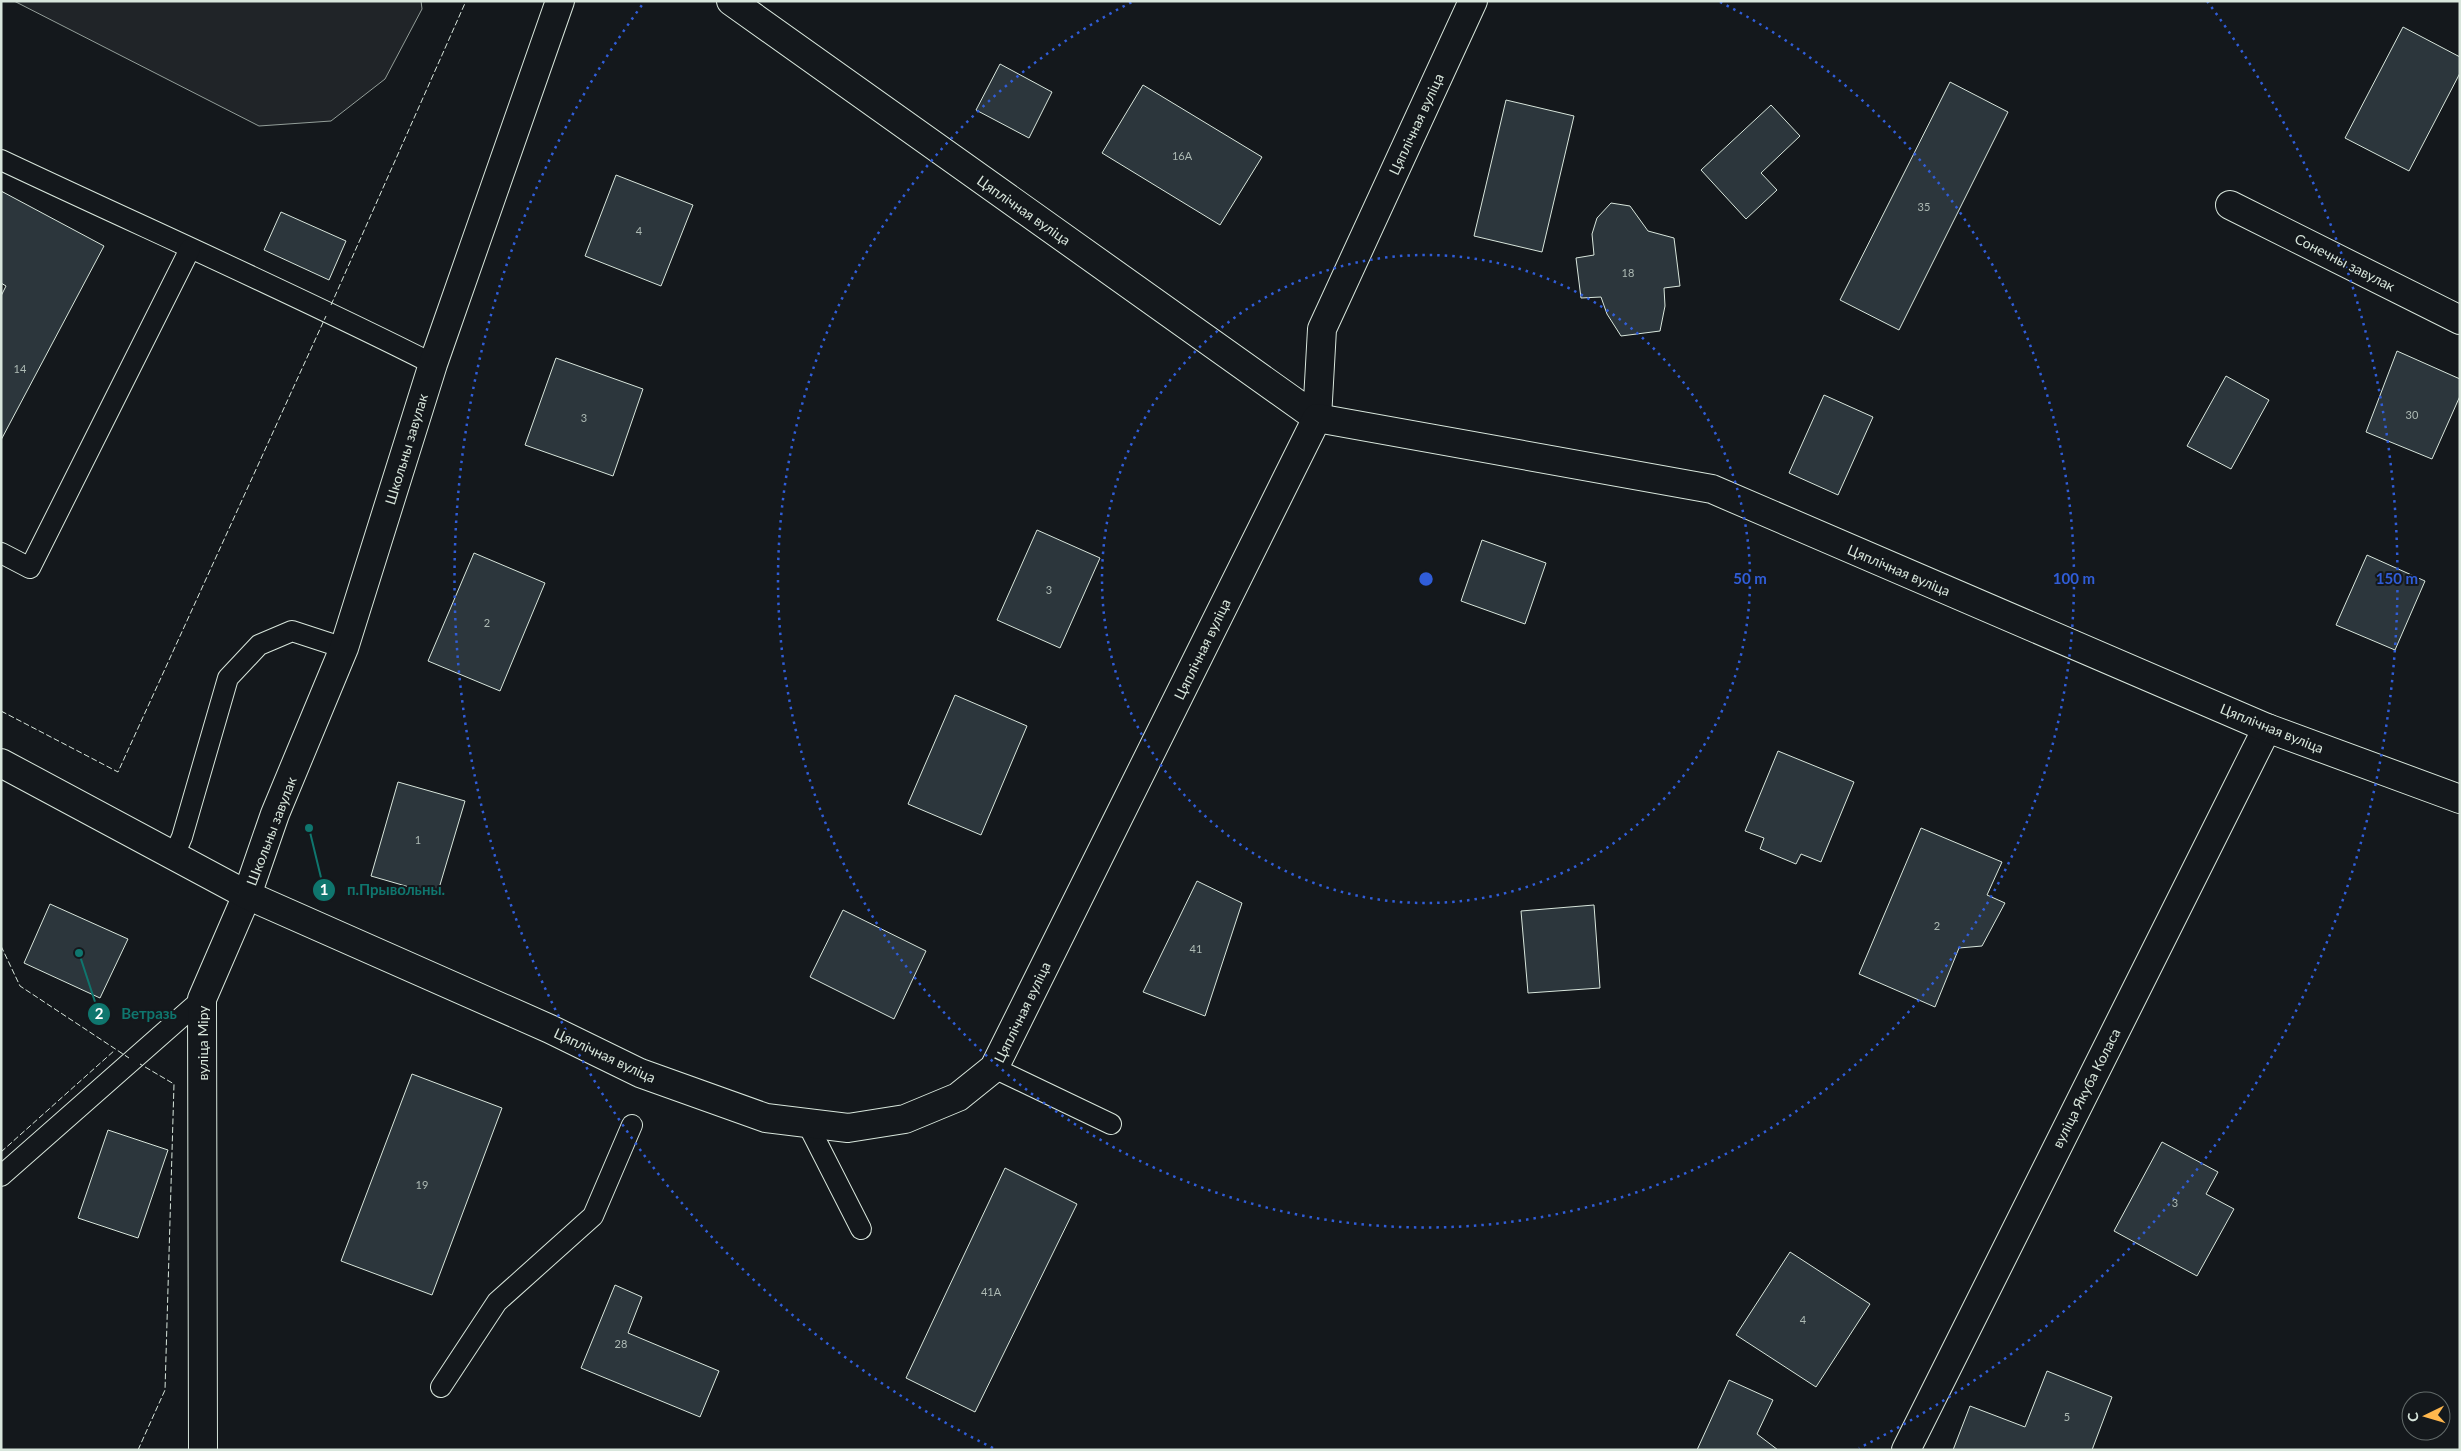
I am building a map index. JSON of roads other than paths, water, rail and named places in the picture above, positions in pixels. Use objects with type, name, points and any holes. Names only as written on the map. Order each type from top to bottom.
[{"type":"street","name":"Школьны завулак","points":[[247,895],[275,814],[344,648],[433,364],[560,1]]},
{"type":"street","name":"Цяплічная вуліца","points":[[731,1],[1317,418],[1712,489],[2267,728],[2460,799]]},
{"type":"street","name":"Цяплічная вуліца","points":[[247,895],[550,1029],[640,1073],[766,1118],[848,1128],[905,1119],[958,1097],[994,1068],[1317,418],[1322,329],[1473,1]]},
{"type":"street","name":"Сонечны завулак","points":[[2230,205],[2460,320]]},
{"type":"street","name":"вуліца Якуба Коласа","points":[[1906,1450],[2267,728]]},
{"type":"street","points":[[1,763],[247,895]]},
{"type":"street","name":"вуліца Міру","points":[[203,1450],[202,999],[247,895]]},
{"type":"lane","points":[[1,160],[190,249],[328,311],[433,364]]},
{"type":"lane","points":[[1,553],[30,568],[190,249]]},
{"type":"lane","points":[[174,855],[182,837],[228,678],[259,645],[292,631],[344,648]]},
{"type":"lane","points":[[1,1176],[202,999]]},
{"type":"lane","points":[[994,1068],[1112,1124]]},
{"type":"lane","points":[[807,1122],[861,1229]]},
{"type":"lane","points":[[440,1387],[497,1302],[593,1216],[632,1125]]},
{"type":"place","name":"п.Прывольны.","points":[[309,828]]},
{"type":"place","name":"Ветразь","points":[[79,953]]}]
